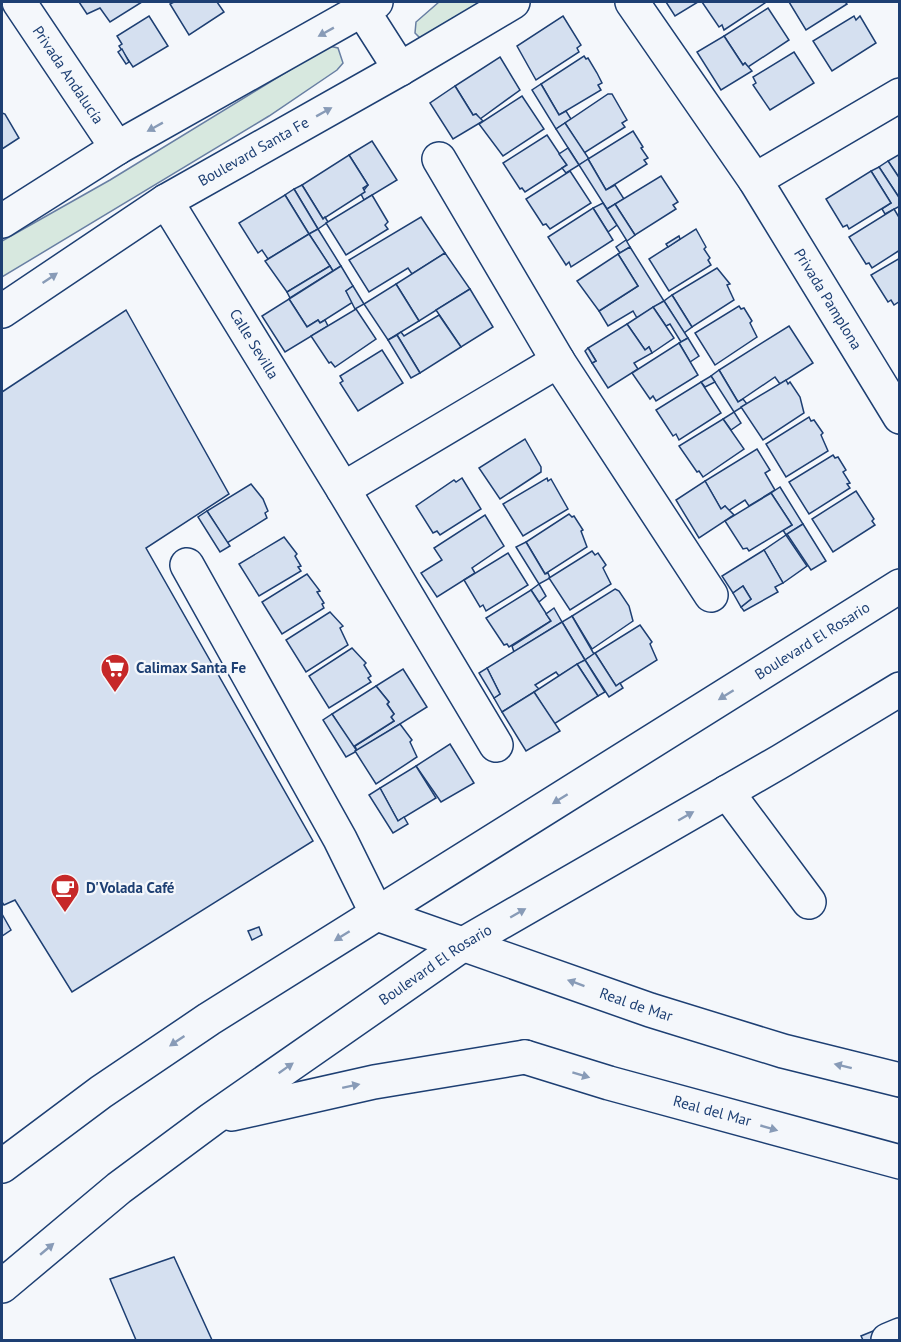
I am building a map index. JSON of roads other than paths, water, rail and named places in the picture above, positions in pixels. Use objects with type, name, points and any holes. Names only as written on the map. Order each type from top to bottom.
[{"type":"main road","name":"Privada Andalucía","points":[[20,2],[117,148]]},
{"type":"main road","name":"Boulevard Santa Fe","points":[[2,311],[166,201],[400,69],[513,2]]},
{"type":"main road","name":"Privada Pamplona","points":[[632,2],[755,180],[900,417]]},
{"type":"main road","points":[[2,221],[117,148],[369,6],[400,69]]},
{"type":"main road","points":[[755,180],[900,95]]},
{"type":"main road","points":[[440,159],[558,361],[711,595]]},
{"type":"main road","name":"Calle Sevilla","points":[[166,201],[343,489],[496,746]]},
{"type":"main road","points":[[343,489],[558,361]]},
{"type":"main road","points":[[187,565],[340,839],[377,914]]},
{"type":"main road","name":"Boulevard El Rosario","points":[[2,1166],[101,1092],[209,1019],[900,586]]},
{"type":"main road","name":"Boulevard El Rosario","points":[[2,1286],[119,1188],[212,1119],[465,943],[727,792],[900,688]]},
{"type":"main road","points":[[727,792],[809,902]]},
{"type":"main road","name":"Real de Mar","points":[[377,914],[465,943],[650,1010],[738,1038],[900,1080]]},
{"type":"main road","name":"Real del Mar","points":[[212,1119],[363,1084],[525,1057],[643,1093],[900,1162]]},
{"type":"main road","points":[[888,1341],[900,1335]]},
{"type":"place","name":"Calimax Santa Fe","points":[[115,694]]},
{"type":"place","name":"D'Volada Café","points":[[65,914]]}]
